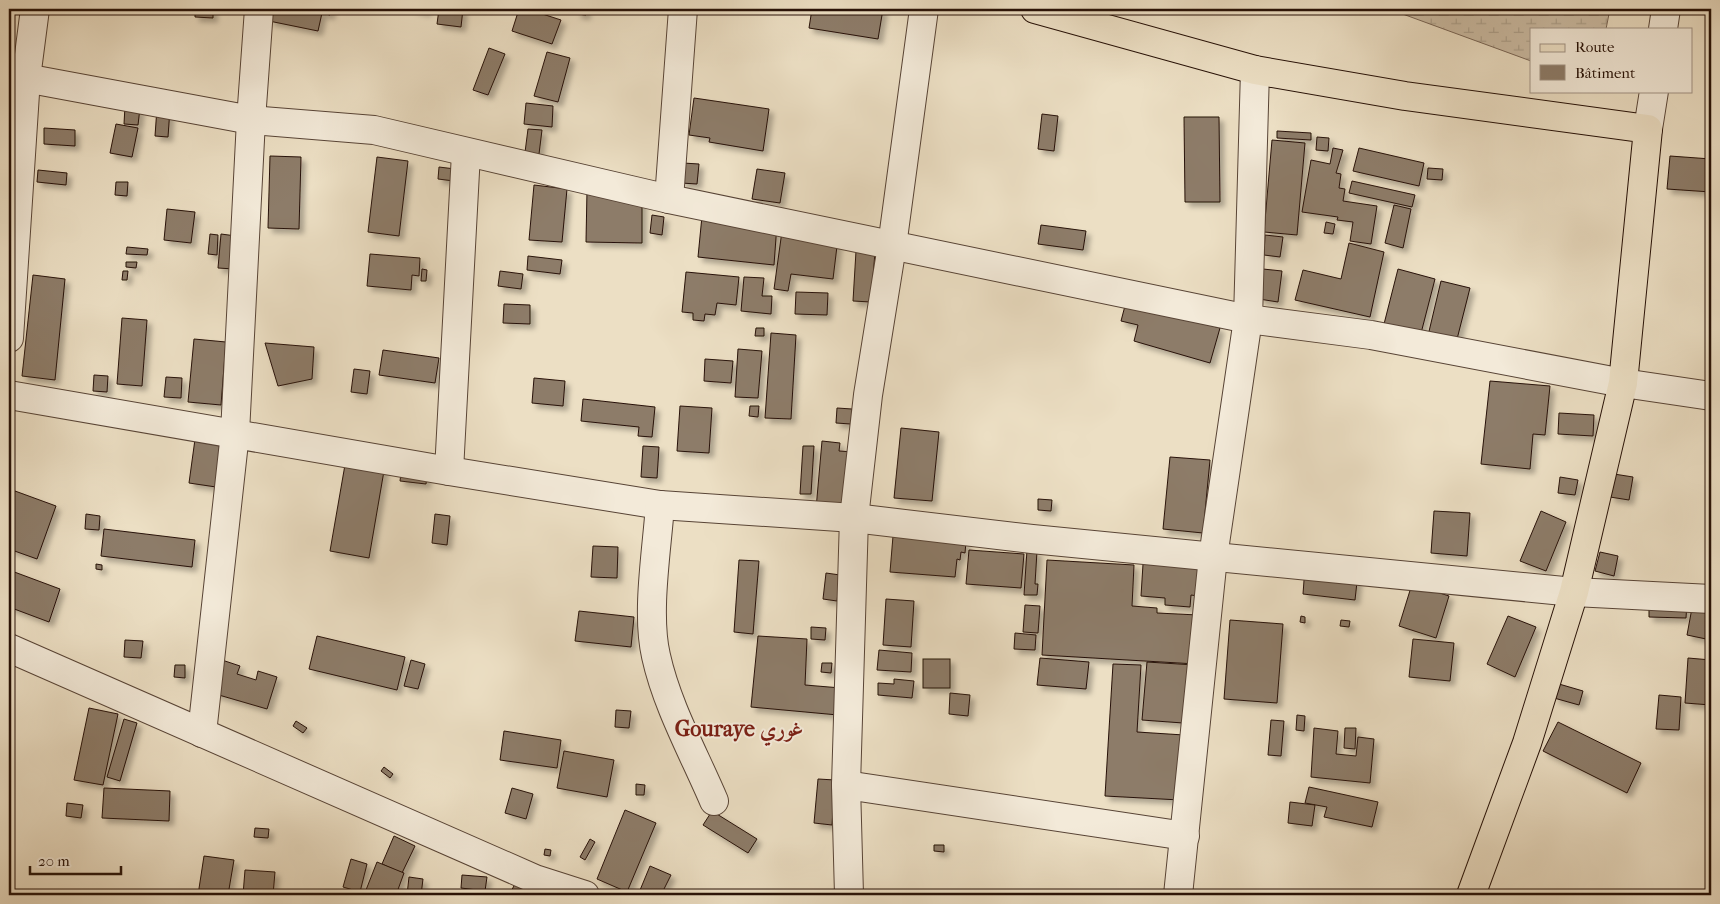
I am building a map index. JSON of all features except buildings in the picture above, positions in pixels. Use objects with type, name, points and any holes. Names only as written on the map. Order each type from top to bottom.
[{"type":"main road","points":[[1035,9],[1255,70],[1405,96],[1648,129],[1623,383],[1574,592],[1527,743],[1471,895]]},
{"type":"street","points":[[9,338],[17,76],[36,9]]},
{"type":"street","points":[[202,733],[235,432],[251,120],[259,9]]},
{"type":"street","points":[[669,199],[683,9]]},
{"type":"street","points":[[849,895],[846,785],[854,518],[868,395],[892,246],[924,9]]},
{"type":"street","points":[[1663,28],[1666,9]]},
{"type":"street","points":[[1178,895],[1213,556],[1248,319],[1255,70]]},
{"type":"street","points":[[17,76],[251,120],[374,130],[669,199],[1248,319],[1371,335],[1623,383],[1711,396]]},
{"type":"street","points":[[1648,129],[1654,92]]},
{"type":"street","points":[[449,471],[466,152]]},
{"type":"street","points":[[9,395],[235,432],[449,471],[660,505],[854,518],[1032,539],[1574,592],[1711,599]]},
{"type":"street","points":[[660,505],[653,612],[656,655],[669,695],[714,801]]},
{"type":"street","points":[[9,648],[535,879],[585,895]]},
{"type":"street","points":[[846,785],[1185,836]]},
{"type":"green space","points":[[1389,9],[1610,9],[1606,28],[1530,28],[1530,61]]},
{"type":"district","name":"Gouraye غوري","points":[[739,728]]}]
